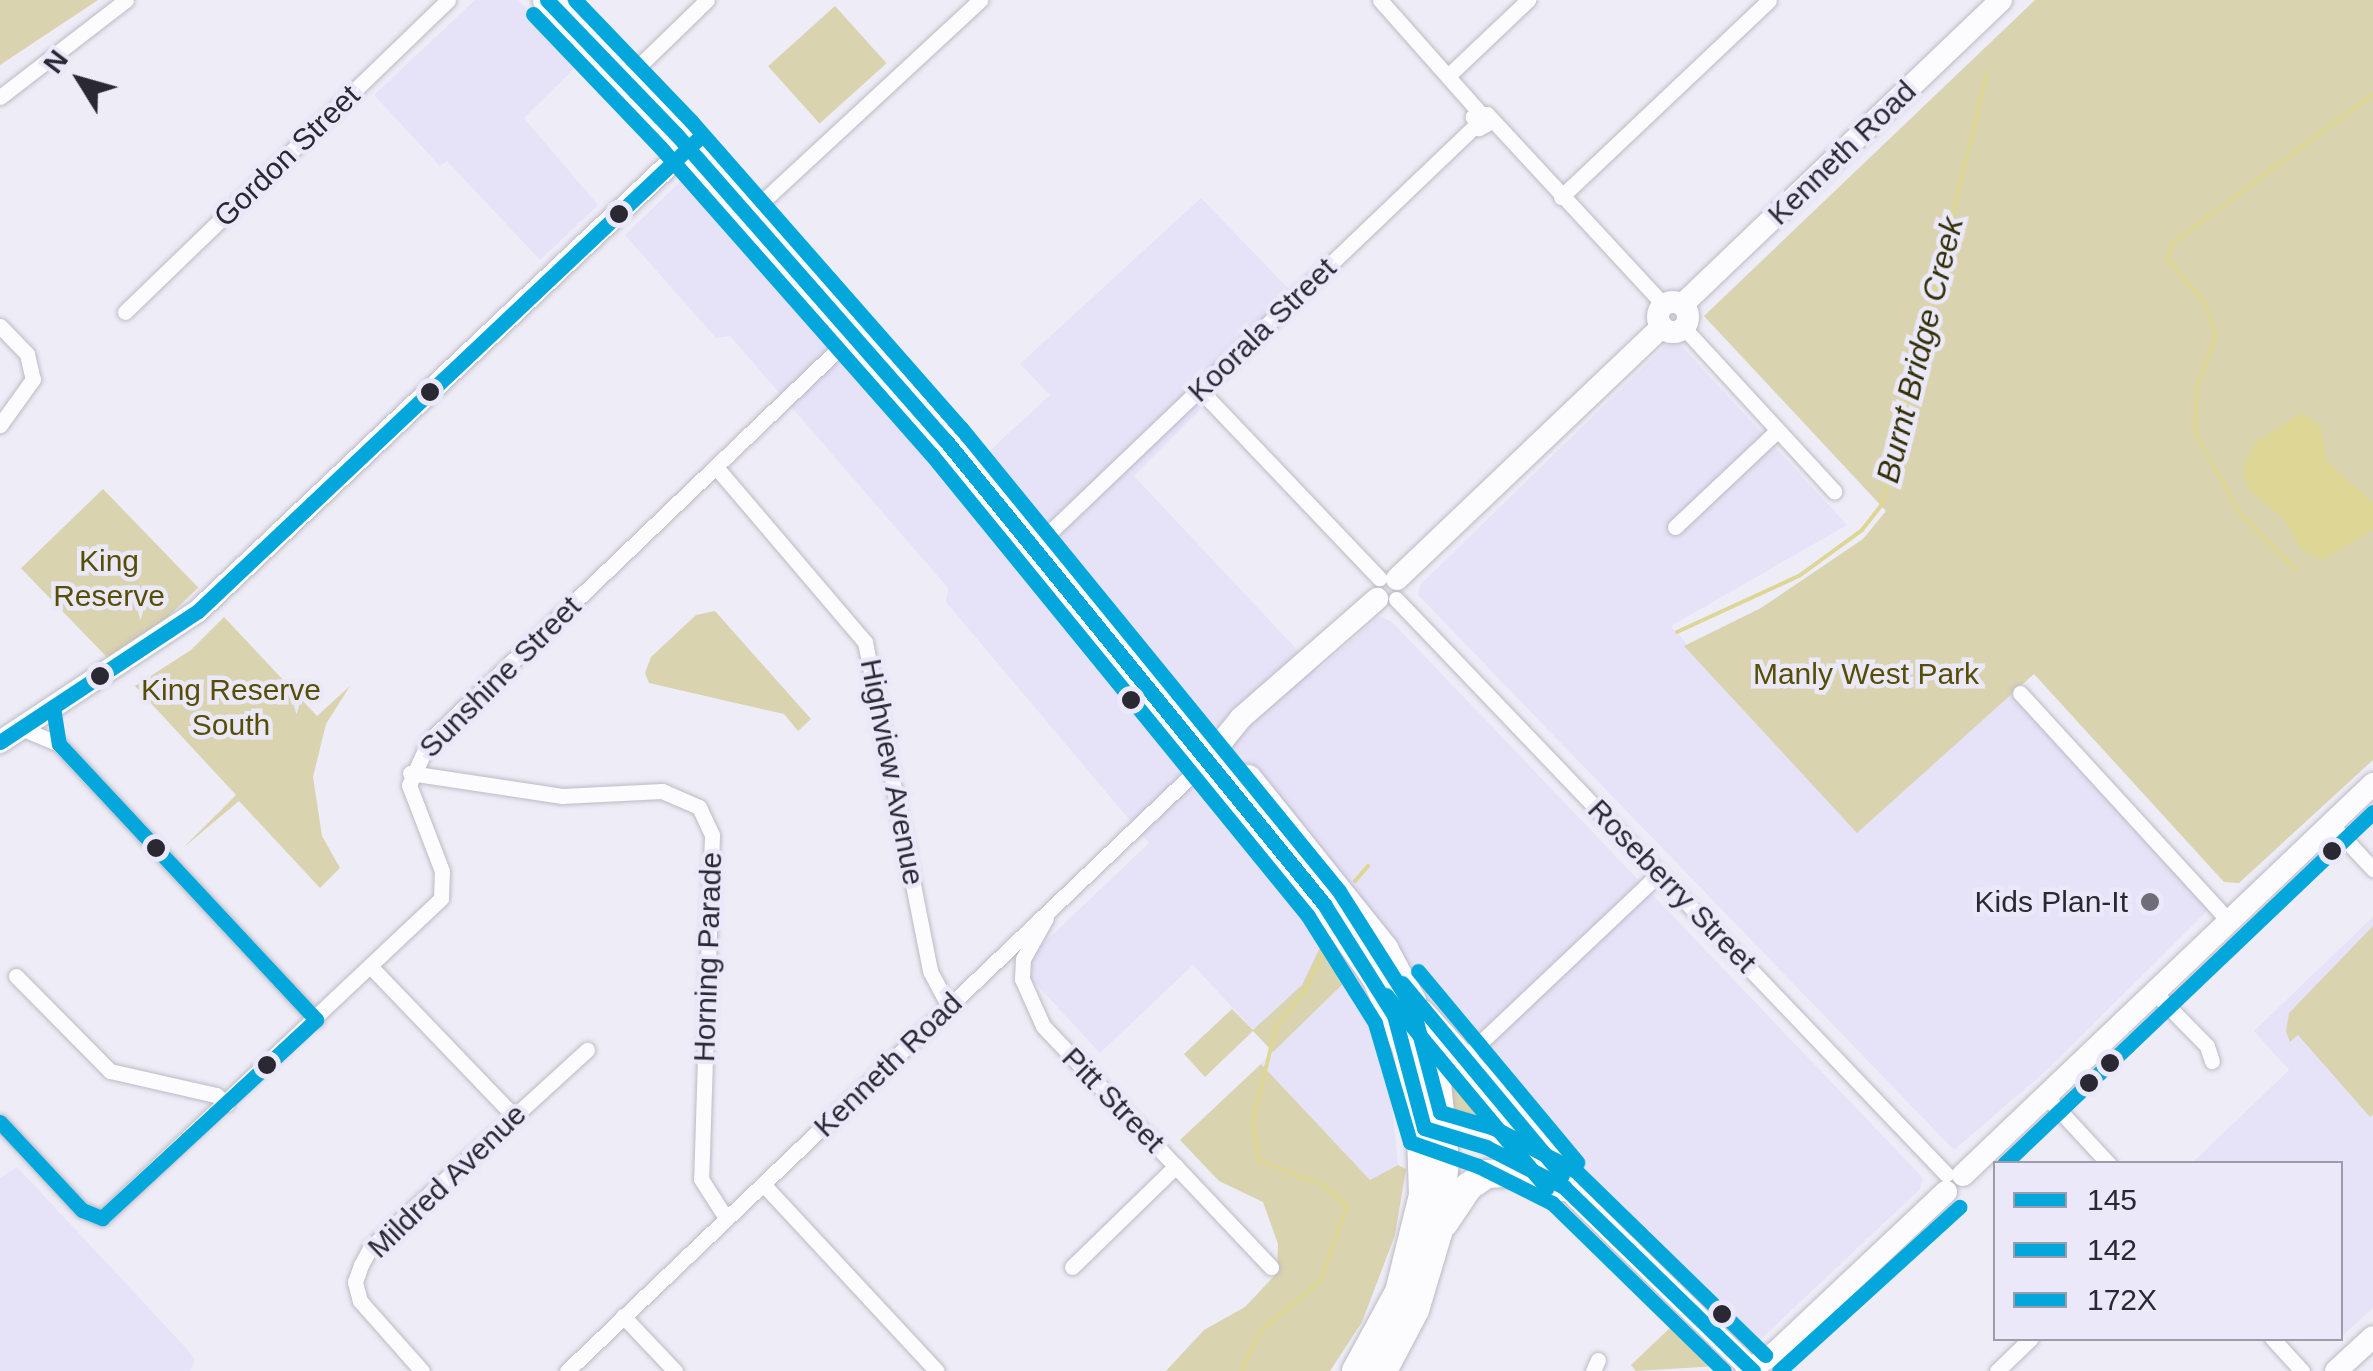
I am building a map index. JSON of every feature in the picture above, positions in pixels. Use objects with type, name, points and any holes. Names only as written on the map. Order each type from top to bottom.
[{"type":"highway","points":[[547,0],[761,204],[1048,534],[1214,752]]},
{"type":"highway","points":[[573,0],[638,67],[853,335],[1214,752],[1412,1002],[1562,1169],[1564,1186],[1524,1172],[1487,1174],[1469,1186],[1438,1233],[1415,1310],[1383,1371]]},
{"type":"highway","points":[[1346,915],[1394,1015],[1436,1128],[1410,1260],[1356,1371]]},
{"type":"highway","points":[[1412,1002],[1436,1128],[1438,1233]]},
{"type":"street","points":[[0,98],[126,0]]},
{"type":"street","name":"Gordon Street","points":[[125,312],[448,0]]},
{"type":"street","points":[[638,67],[707,0]]},
{"type":"street","points":[[761,204],[980,0]]},
{"type":"street","points":[[1380,0],[1450,74],[1481,120],[1562,197],[1834,490]]},
{"type":"street","points":[[1450,74],[1528,0]]},
{"type":"street","points":[[1562,197],[1769,0]]},
{"type":"street","name":"Kenneth Road","points":[[567,1371],[1214,752],[1241,718],[1387,589],[1673,316],[1977,10],[2001,0]]},
{"type":"street","name":"Koorala Street","points":[[1048,534],[1481,120]]},
{"type":"street","points":[[0,742],[198,611],[695,141]]},
{"type":"street","points":[[0,326],[27,354],[34,380],[0,424]]},
{"type":"street","name":"Sunshine Street","points":[[0,1122],[82,1210],[105,1224],[434,908],[444,887],[412,802],[410,773],[429,740],[853,335]]},
{"type":"street","name":"Roseberry Street","points":[[1200,390],[1952,1181]]},
{"type":"street","points":[[1675,526],[1778,430]]},
{"type":"street","name":"Highview Avenue","points":[[716,467],[865,642],[930,971],[949,1006]]},
{"type":"street","points":[[2020,693],[2229,921]]},
{"type":"street","points":[[52,707],[59,744]]},
{"type":"street","points":[[20,728],[59,744],[316,1020]]},
{"type":"street","name":"Horning Parade","points":[[410,773],[562,796],[662,791],[699,807],[712,834],[701,1179],[726,1218]]},
{"type":"street","points":[[1436,1128],[1486,1147],[1564,1186],[1750,1370],[2046,1096],[2373,784]]},
{"type":"street","points":[[2331,824],[2373,870]]},
{"type":"street","points":[[1462,1060],[1660,874]]},
{"type":"street","name":"Pitt Street","points":[[1050,909],[1022,958],[1030,1002],[1043,1026],[1270,1267]]},
{"type":"street","points":[[372,968],[514,1116]]},
{"type":"street","points":[[16,976],[110,1072],[216,1096],[227,1104]]},
{"type":"street","points":[[2155,993],[2207,1046],[2212,1062]]},
{"type":"street","name":"Mildred Avenue","points":[[422,1371],[360,1301],[356,1282],[361,1265],[370,1248],[587,1050]]},
{"type":"street","points":[[2046,1096],[2106,1161]]},
{"type":"street","points":[[1072,1267],[1176,1166]]},
{"type":"street","points":[[763,1184],[937,1371]]},
{"type":"street","points":[[624,1316],[675,1371]]},
{"type":"street","points":[[2336,1371],[2373,1336]]},
{"type":"street","points":[[1996,1371],[2029,1341]]},
{"type":"street","points":[[2275,1341],[2302,1371]]},
{"type":"shaded area","points":[[475,0],[518,0],[581,62],[524,118],[598,205],[540,260],[447,161],[440,166],[374,95]]},
{"type":"shaded area","points":[[687,175],[956,482],[1050,395],[1020,364],[1201,198],[1304,305],[1134,476],[1317,671],[1379,616],[1391,621],[1923,1178],[1920,1189],[1758,1342],[1748,1342],[1603,1201],[1460,1032],[1387,1055],[1398,1165],[1370,1180],[1261,1064],[1273,1051],[1193,965],[1100,1053],[1025,972],[1028,958],[1149,843],[946,602],[948,588],[730,336],[716,338],[625,235]]},
{"type":"shaded area","points":[[1680,344],[1847,525],[1671,626],[1856,832],[2012,694],[2210,908],[2047,1070],[1954,1150],[1418,595],[1420,585],[1665,346]]},
{"type":"shaded area","points":[[2302,413],[2321,427],[2327,462],[2373,503],[2373,530],[2322,560],[2302,550],[2283,518],[2248,489],[2243,468],[2256,442]]},
{"type":"shaded area","points":[[2373,917],[2373,1308],[2343,1335],[2343,1161],[2194,1161],[2289,1070],[2254,1031]]},
{"type":"shaded area","points":[[17,1167],[187,1349],[195,1360],[190,1371],[0,1371],[0,1178]]},
{"type":"green space","points":[[0,0],[98,0],[0,65]]},
{"type":"green space","name":"Manly West Park","points":[[2035,0],[2373,0],[2373,760],[2239,883],[2224,882],[2034,674],[1857,833],[1684,646],[1761,608],[1863,539],[1886,511],[1704,316]]},
{"type":"green space","points":[[835,6],[887,63],[820,123],[768,66]]},
{"type":"green space","name":"King Reserve","points":[[103,489],[198,588],[116,667],[21,568]]},
{"type":"green space","points":[[715,611],[811,719],[798,731],[784,714],[649,683],[645,673],[651,657],[696,615]]},
{"type":"green space","name":"King Reserve South","points":[[224,617],[317,716],[350,686],[326,724],[313,777],[322,836],[340,868],[320,888],[239,801],[183,848],[236,795],[135,686],[191,650]]},
{"type":"green space","points":[[2373,926],[2370,1117],[2298,1035],[2290,1042],[2286,1032],[2289,1013]]},
{"type":"green space","points":[[1325,937],[1353,974],[1273,1052],[1253,1031],[1205,1077],[1184,1054],[1232,1009],[1253,1030],[1302,985]]},
{"type":"green space","points":[[1447,1060],[1525,1138],[1455,1116]]},
{"type":"green space","points":[[1261,1064],[1370,1180],[1398,1165],[1406,1169],[1395,1235],[1362,1322],[1330,1371],[1166,1371],[1204,1330],[1245,1307],[1277,1273],[1278,1244],[1263,1202],[1219,1181],[1180,1140]]},
{"type":"green space","points":[[1674,1324],[1717,1366],[1636,1371],[1631,1365]]},
{"type":"waterway","name":"Burnt Bridge Creek","points":[[1677,632],[1799,576],[1862,530],[1882,504],[1987,74]]},
{"type":"waterway","points":[[2296,570],[2240,513],[2195,432],[2197,387],[2216,336],[2204,302],[2167,259],[2173,243],[2373,94]]},
{"type":"waterway","name":"Burnt Bridge Creek","points":[[1355,881],[1368,866]]},
{"type":"waterway","name":"Burnt Bridge Creek","points":[[1241,1371],[1261,1330],[1320,1282],[1347,1206],[1323,1185],[1259,1160],[1253,1120],[1276,1027],[1306,989],[1329,941]]},
{"type":"transit line","name":"145","points":[[547,0],[676,134],[946,441],[1324,904],[1394,1015],[1424,1128],[1486,1147],[1564,1187],[1753,1371]]},
{"type":"transit line","name":"172X","points":[[575,0],[691,121],[961,428],[1339,891],[1412,1006],[1440,1112],[1494,1128],[1576,1171],[1765,1355]]},
{"type":"transit line","name":"142","points":[[533,14],[661,148],[931,454],[1308,916],[1375,1023],[1410,1142],[1478,1166],[1552,1203],[1724,1371]]},
{"type":"transit line","name":"145","points":[[0,742],[198,611],[702,135]]},
{"type":"transit line","name":"145","points":[[53,707],[59,744],[316,1020]]},
{"type":"transit line","name":"142","points":[[2007,1161],[2373,812]]},
{"type":"transit line","name":"172X","points":[[1418,971],[1577,1162]]},
{"type":"transit line","name":"145","points":[[1402,983],[1562,1175]]},
{"type":"transit line","name":"142","points":[[1386,995],[1547,1188]]},
{"type":"transit line","name":"145","points":[[102,1218],[316,1020]]},
{"type":"transit line","name":"145","points":[[0,1122],[82,1210],[102,1218]]},
{"type":"transit line","name":"142","points":[[1779,1371],[1959,1207]]},
{"type":"place","name":"Kids Plan-It","points":[[2150,902]]}]
